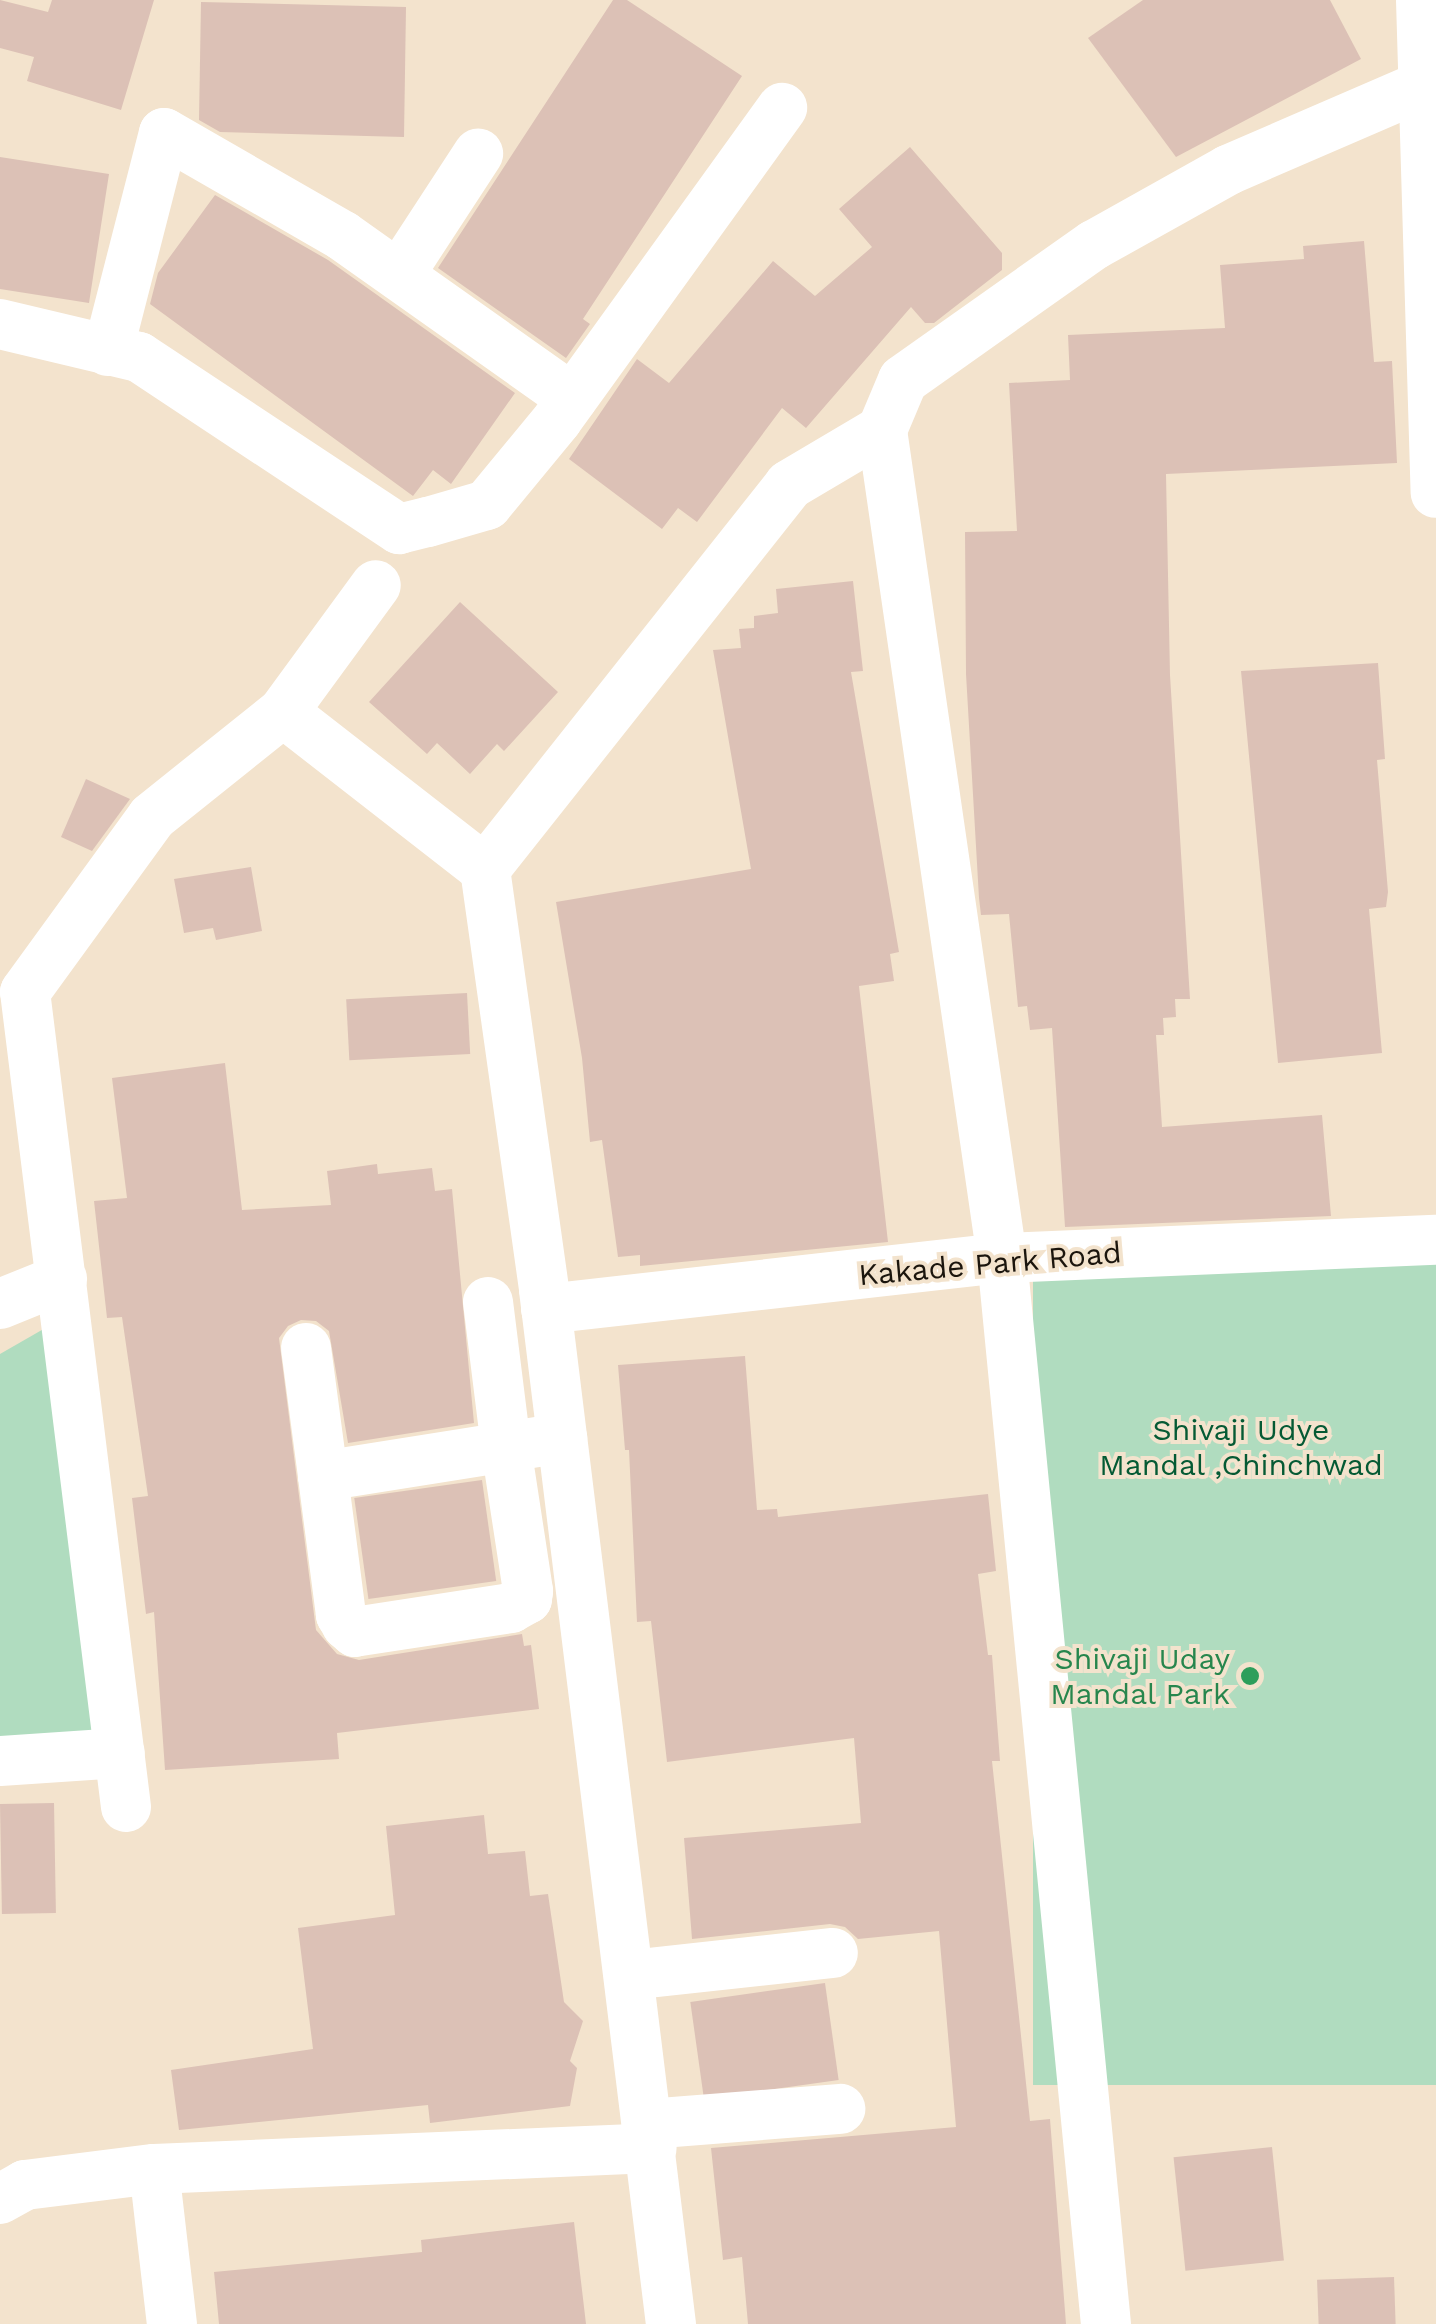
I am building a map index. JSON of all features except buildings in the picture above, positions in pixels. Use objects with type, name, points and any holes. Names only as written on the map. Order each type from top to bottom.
[{"type":"street","points":[[1421,0],[1436,493]]},
{"type":"street","points":[[1106,2324],[1002,1258],[882,430],[903,380],[1094,245],[1228,170],[1422,86]]},
{"type":"street","points":[[0,324],[140,357],[399,528],[487,505],[572,398],[782,108]]},
{"type":"street","points":[[108,350],[164,134],[344,236],[572,398]]},
{"type":"street","points":[[400,276],[478,154]]},
{"type":"street","points":[[485,869],[789,485],[882,430]]},
{"type":"street","points":[[126,1807],[24,992],[152,817],[283,712],[376,585]]},
{"type":"street","points":[[283,712],[485,869],[546,1309],[671,2324]]},
{"type":"street","name":"Kakade Park Road","points":[[546,1309],[1002,1258],[1436,1240]]},
{"type":"street","points":[[0,1304],[62,1278]]},
{"type":"street","points":[[306,1348],[341,1616],[356,1632],[511,1608],[524,1604],[528,1590],[488,1302]]},
{"type":"street","points":[[323,1476],[562,1438]]},
{"type":"street","points":[[0,1760],[120,1753]]},
{"type":"street","points":[[630,1975],[833,1954]]},
{"type":"street","points":[[0,2199],[26,2185],[154,2169],[650,2136],[840,2109]]},
{"type":"street","points":[[154,2169],[172,2324]]},
{"type":"green space","name":"Shivaji Udye Mandal ,Chinchwad","points":[[1033,1240],[1436,1240],[1436,2085],[1033,2085]]},
{"type":"green space","points":[[54,1323],[103,1775],[0,1780],[0,1354]]},
{"type":"place","name":"Shivaji Uday Mandal Park","points":[[1250,1676]]}]
